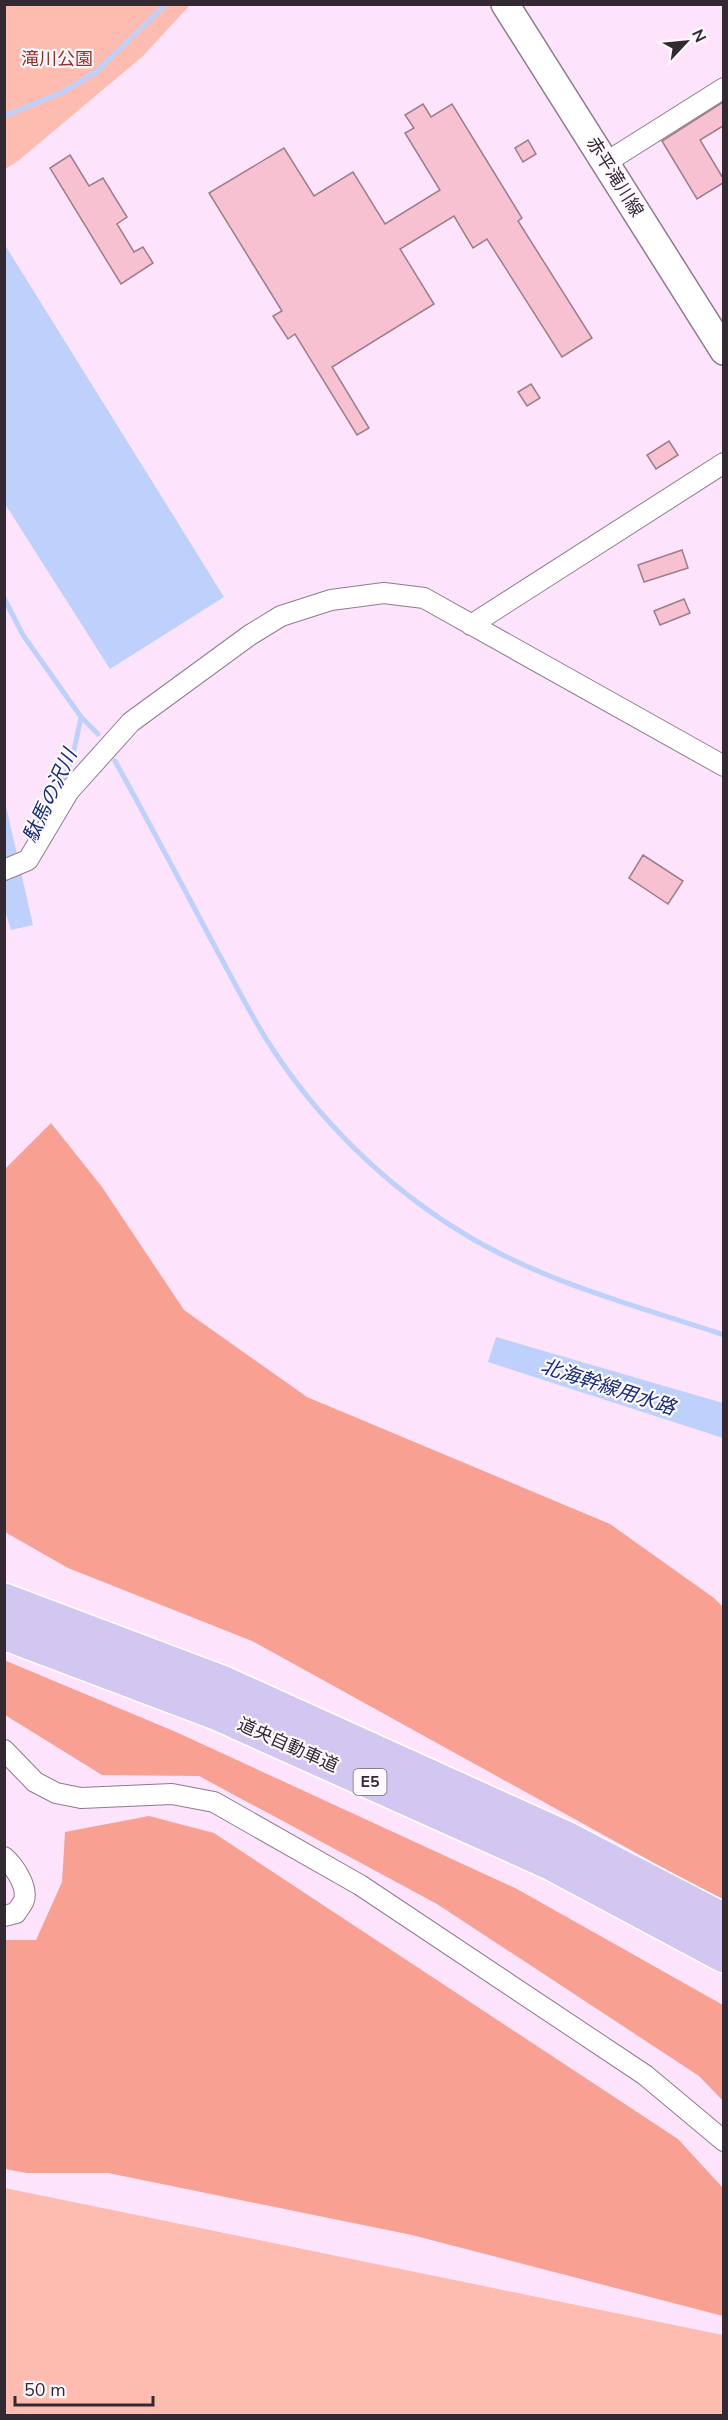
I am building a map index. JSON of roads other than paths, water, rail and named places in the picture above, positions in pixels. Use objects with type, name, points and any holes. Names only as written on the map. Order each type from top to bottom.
[{"type":"highway","name":"道央自動車道","points":[[4,1600],[224,1683],[564,1837],[723,1920]]},
{"type":"highway","name":"道央自動車道","points":[[4,1633],[238,1723],[550,1863],[723,1956]]},
{"type":"main road","name":"赤平滝川線","points":[[506,4],[723,351]]},
{"type":"street","points":[[605,163],[723,88]]},
{"type":"street","points":[[471,625],[723,462]]},
{"type":"street","points":[[4,870],[28,861],[69,791],[131,722],[214,660],[281,616],[331,600],[384,593],[423,598],[723,766]]},
{"type":"street","points":[[4,1750],[35,1782],[56,1793],[81,1798],[172,1794],[214,1802],[360,1885],[645,2075],[723,2140]]},
{"type":"street","points":[[4,1857],[23,1884],[24,1899],[16,1913],[4,1916]]},
{"type":"water","points":[[5,245],[224,597],[110,669],[5,504]]},
{"type":"water","points":[[4,797],[33,925],[11,930],[4,908],[5,862],[9,880],[11,879],[5,851]]},
{"type":"water","name":"北海幹線用水路","points":[[496,1337],[723,1403],[723,1438],[488,1362]]},
{"type":"waterway","name":"駄馬の沢川","points":[[4,116],[63,92],[96,72],[166,4]]},
{"type":"waterway","name":"駄馬の沢川","points":[[4,598],[23,635],[81,717],[72,760],[39,824]]},
{"type":"waterway","points":[[81,717],[98,734]]},
{"type":"waterway","points":[[115,761],[264,1035],[290,1075],[332,1125],[379,1172],[458,1230],[521,1264],[622,1302],[724,1335]]},
{"type":"park label","name":"滝川公園","points":[[57,59]]}]
